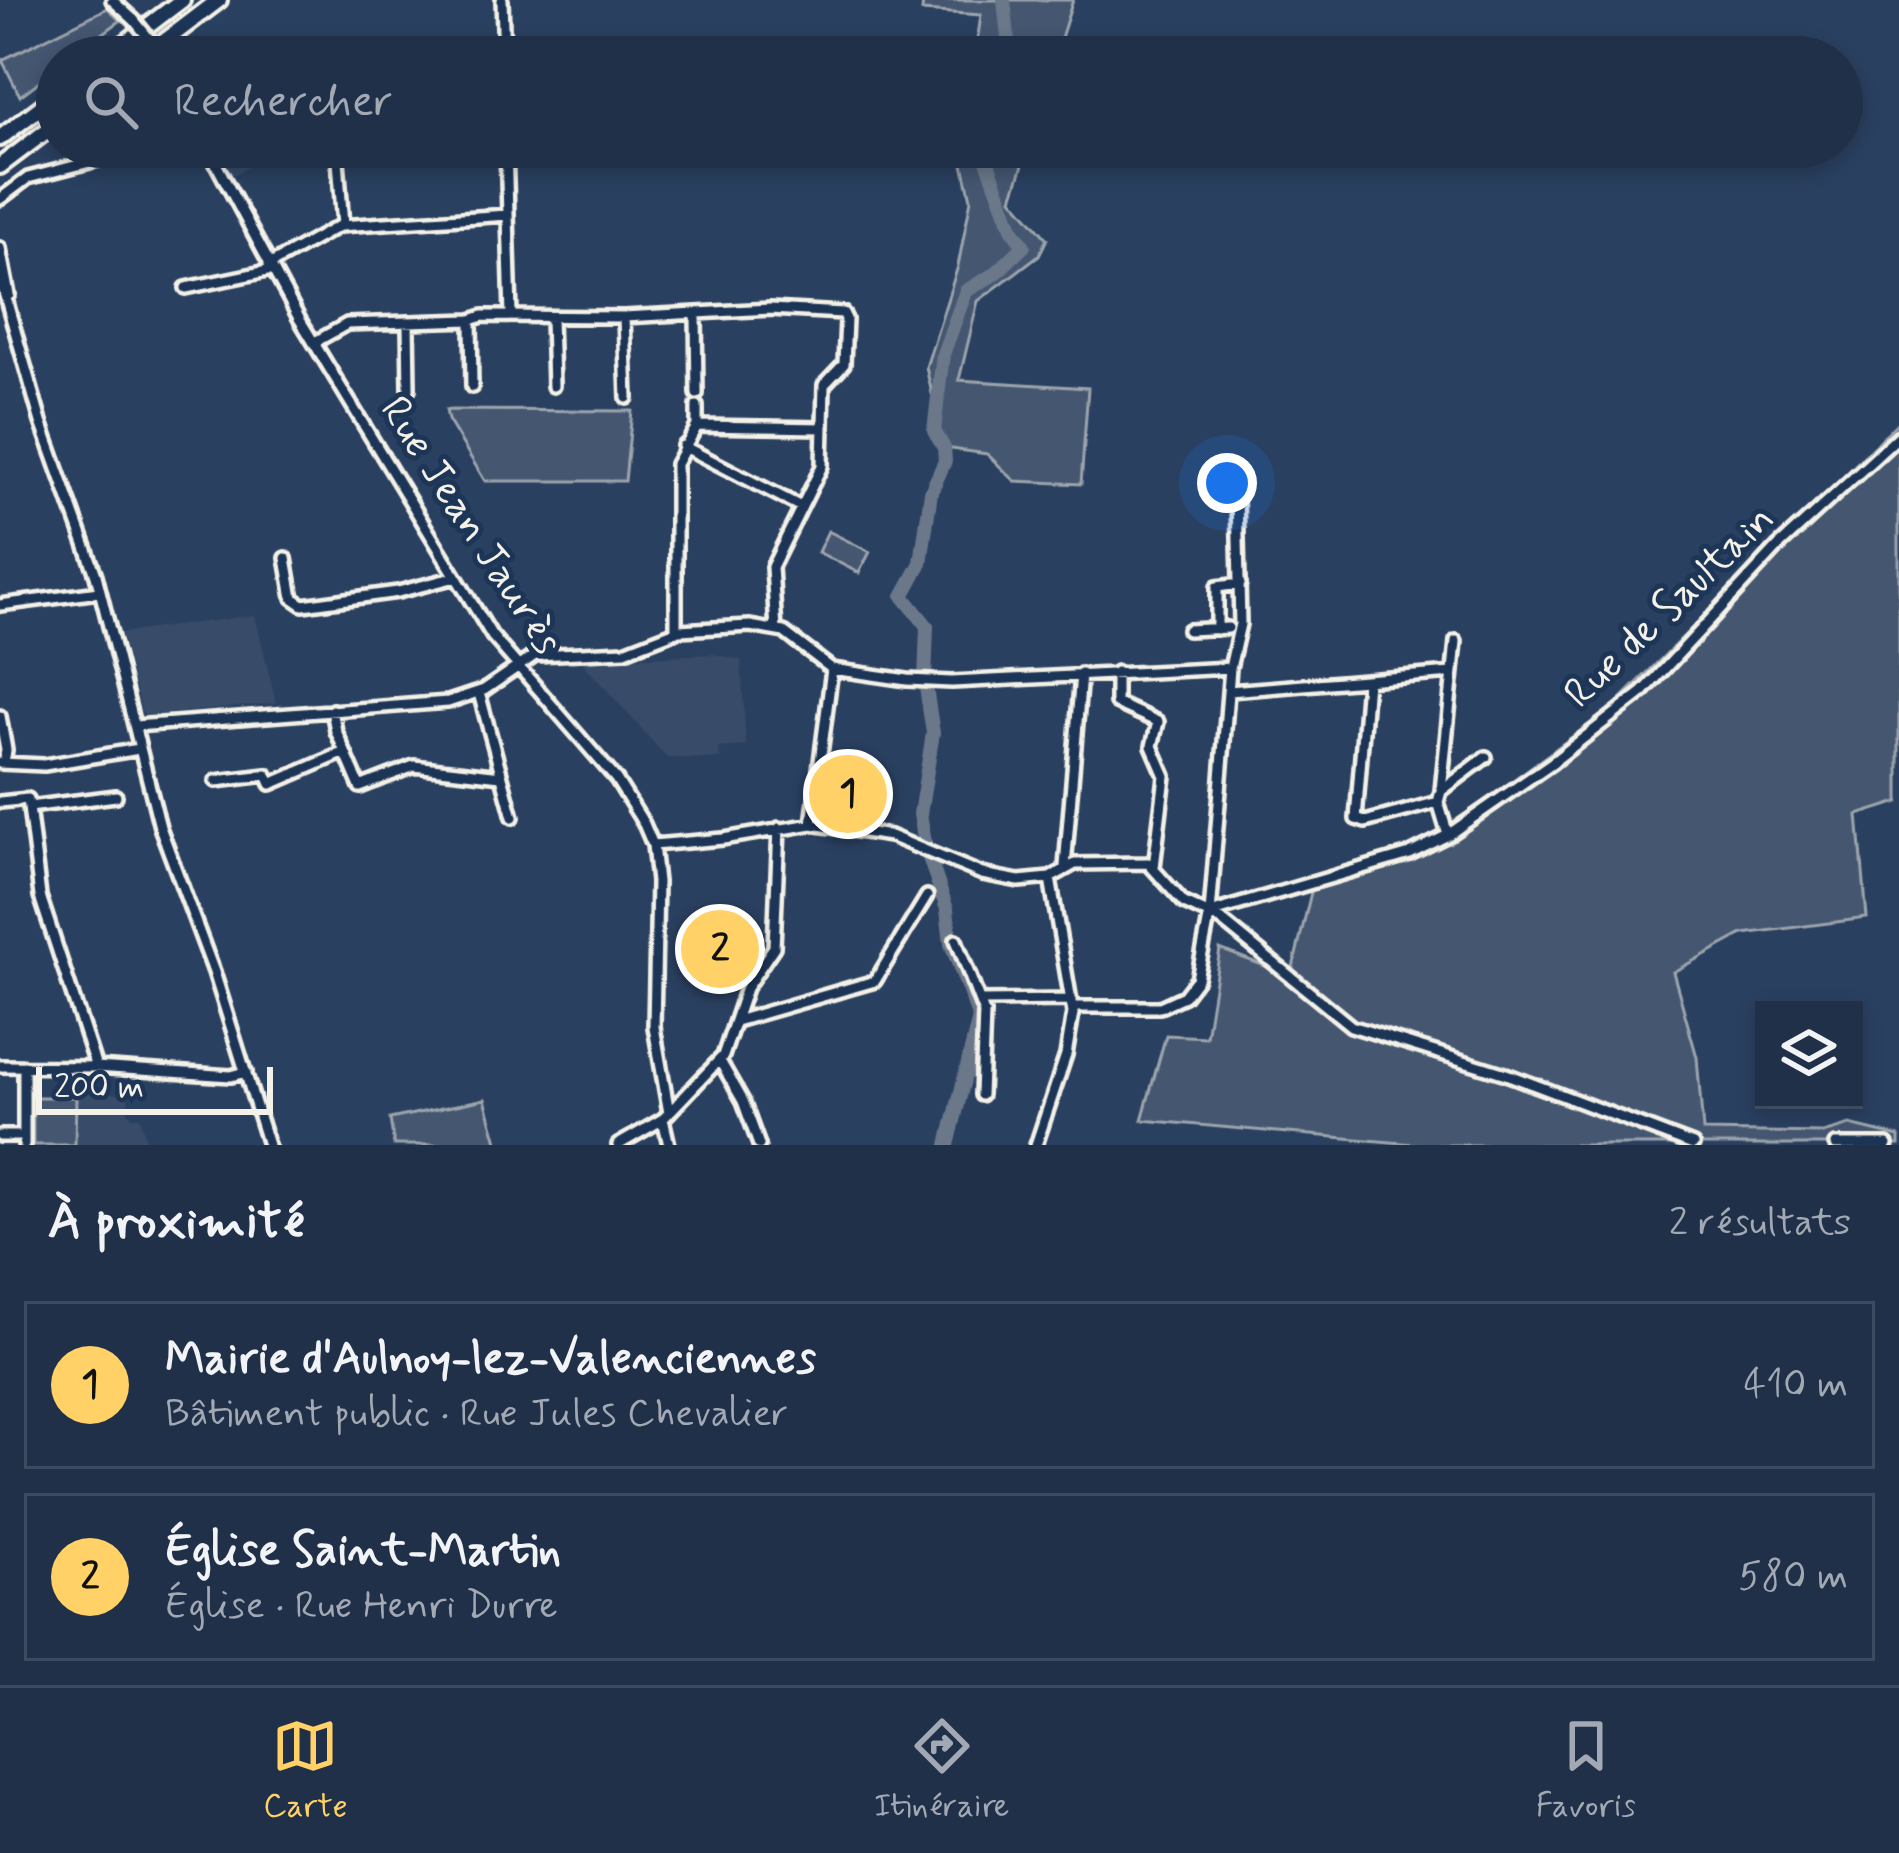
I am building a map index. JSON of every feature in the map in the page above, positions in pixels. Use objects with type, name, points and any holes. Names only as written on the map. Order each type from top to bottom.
[{"type":"highway","points":[[135,36],[182,0]]},
{"type":"highway","points":[[172,36],[219,0]]},
{"type":"highway","points":[[0,138],[36,111]]},
{"type":"highway","points":[[0,166],[36,139]]},
{"type":"street","points":[[112,0],[147,36]]},
{"type":"street","points":[[502,0],[503,36]]},
{"type":"street","points":[[0,199],[28,178],[67,168]]},
{"type":"street","name":"Rue Jean Jaurès","points":[[218,168],[285,293],[492,636],[621,785],[653,845]]},
{"type":"street","points":[[339,168],[343,226]]},
{"type":"street","points":[[507,168],[511,315]]},
{"type":"street","points":[[186,288],[270,267],[343,226],[508,214]]},
{"type":"street","points":[[0,248],[9,284],[8,304]]},
{"type":"street","points":[[0,278],[99,592],[160,827],[214,972],[268,1145]]},
{"type":"street","points":[[315,342],[346,324],[480,316],[624,317],[741,309],[843,313],[844,364],[824,385],[822,466],[772,567],[776,630]]},
{"type":"street","points":[[696,315],[697,394]]},
{"type":"street","points":[[624,317],[626,398]]},
{"type":"street","points":[[551,318],[553,386]]},
{"type":"street","points":[[471,320],[472,388]]},
{"type":"street","points":[[408,322],[409,388]]},
{"type":"street","points":[[676,631],[676,464],[697,426],[697,406]]},
{"type":"street","points":[[697,426],[823,428]]},
{"type":"street","name":"Rue de Saultain","points":[[1210,913],[1410,854],[1448,835],[1643,692],[1778,547],[1899,436]]},
{"type":"street","points":[[683,446],[801,507]]},
{"type":"street","points":[[981,1001],[1154,1007],[1184,996],[1197,980],[1210,913],[1230,668],[1239,629],[1237,496]]},
{"type":"street","points":[[286,558],[293,598],[302,605],[398,592],[456,577]]},
{"type":"street","points":[[1188,629],[1222,628],[1217,587],[1240,584]]},
{"type":"street","points":[[0,605],[99,592]]},
{"type":"street","points":[[134,726],[441,703],[479,693],[535,655],[628,650],[676,631],[750,626],[776,630],[832,669],[917,681],[1230,668]]},
{"type":"street","points":[[1448,835],[1439,796],[1456,641]]},
{"type":"street","points":[[812,824],[832,669]]},
{"type":"street","points":[[1116,672],[1116,703],[1164,720],[1153,750],[1166,776],[1154,867]]},
{"type":"street","points":[[1229,691],[1452,673]]},
{"type":"street","points":[[1066,867],[1081,674]]},
{"type":"street","points":[[1367,681],[1354,811],[1358,821],[1439,796],[1486,757]]},
{"type":"street","points":[[479,693],[513,817]]},
{"type":"street","points":[[332,710],[360,787],[413,766],[501,776]]},
{"type":"street","points":[[0,716],[6,750],[2,763],[50,764],[140,749]]},
{"type":"street","points":[[215,781],[266,775],[271,784],[345,752]]},
{"type":"street","points":[[0,802],[116,796]]},
{"type":"street","points":[[28,803],[40,896],[95,1066]]},
{"type":"street","points":[[669,1145],[654,1027],[657,888],[653,845],[812,824],[870,831],[995,878],[1030,882],[1050,878],[1066,867],[1145,862],[1184,903],[1210,913],[1351,1026],[1506,1074],[1694,1145]]},
{"type":"street","points":[[618,1145],[666,1116],[720,1061],[748,984],[774,947],[779,828]]},
{"type":"street","points":[[1036,1145],[1066,1055],[1072,1003],[1050,878]]},
{"type":"street","points":[[736,1021],[877,980],[927,896]]},
{"type":"street","points":[[956,940],[981,1001],[985,1039],[981,1095]]},
{"type":"street","points":[[720,1061],[745,1106],[759,1145]]},
{"type":"street","points":[[0,1066],[95,1066],[231,1076],[245,1072]]},
{"type":"street","points":[[0,1136],[24,1140],[24,1066]]},
{"type":"street","points":[[1835,1145],[1887,1145]]},
{"type":"shaded area","points":[[923,0],[1073,0],[1062,36],[978,36],[981,15],[922,11]]},
{"type":"shaded area","points":[[108,8],[120,21],[100,36],[51,36]]},
{"type":"shaded area","points":[[36,43],[36,84],[20,96],[2,60]]},
{"type":"shaded area","points":[[224,168],[246,168],[229,177]]},
{"type":"shaded area","points":[[964,168],[1022,168],[1012,198],[1047,239],[1039,255],[978,301],[959,380],[1088,388],[1081,484],[1015,481],[987,454],[944,448],[926,367],[958,266],[971,199]]},
{"type":"shaded area","points":[[446,410],[632,411],[625,481],[485,481]]},
{"type":"shaded area","points":[[1899,421],[1899,802],[1858,815],[1867,918],[1743,934],[1673,972],[1697,1057],[1703,1131],[1823,1133],[1850,1125],[1899,1137],[1899,1145],[1425,1145],[1142,1120],[1166,1035],[1206,1037],[1220,949],[1291,976],[1313,884],[1426,853],[1505,786],[1613,707]]},
{"type":"shaded area","points":[[828,531],[870,552],[859,573],[818,552]]},
{"type":"shaded area","points":[[255,615],[276,703],[142,713],[121,633]]},
{"type":"shaded area","points":[[713,654],[741,660],[746,746],[719,748],[720,759],[667,758],[580,660]]},
{"type":"shaded area","points":[[73,1093],[128,1095],[128,1112],[140,1117],[147,1145],[74,1145]]},
{"type":"shaded area","points":[[33,1097],[76,1097],[75,1145],[33,1145]]},
{"type":"shaded area","points":[[485,1099],[498,1145],[394,1145],[390,1119]]},
{"type":"waterway","points":[[1004,0],[1008,36]]},
{"type":"waterway","points":[[948,1145],[979,1018],[951,944],[947,909],[926,849],[920,814],[933,733],[925,681],[927,626],[903,596],[921,563],[931,492],[945,461],[934,431],[943,354],[966,291],[996,273],[1024,246],[1013,230],[990,168]]},
{"type":"place","name":"Mairie d'Aulnoy-lez-Valenciennes","points":[[848,794]]},
{"type":"place","name":"Église Saint-Martin","points":[[720,949]]}]
